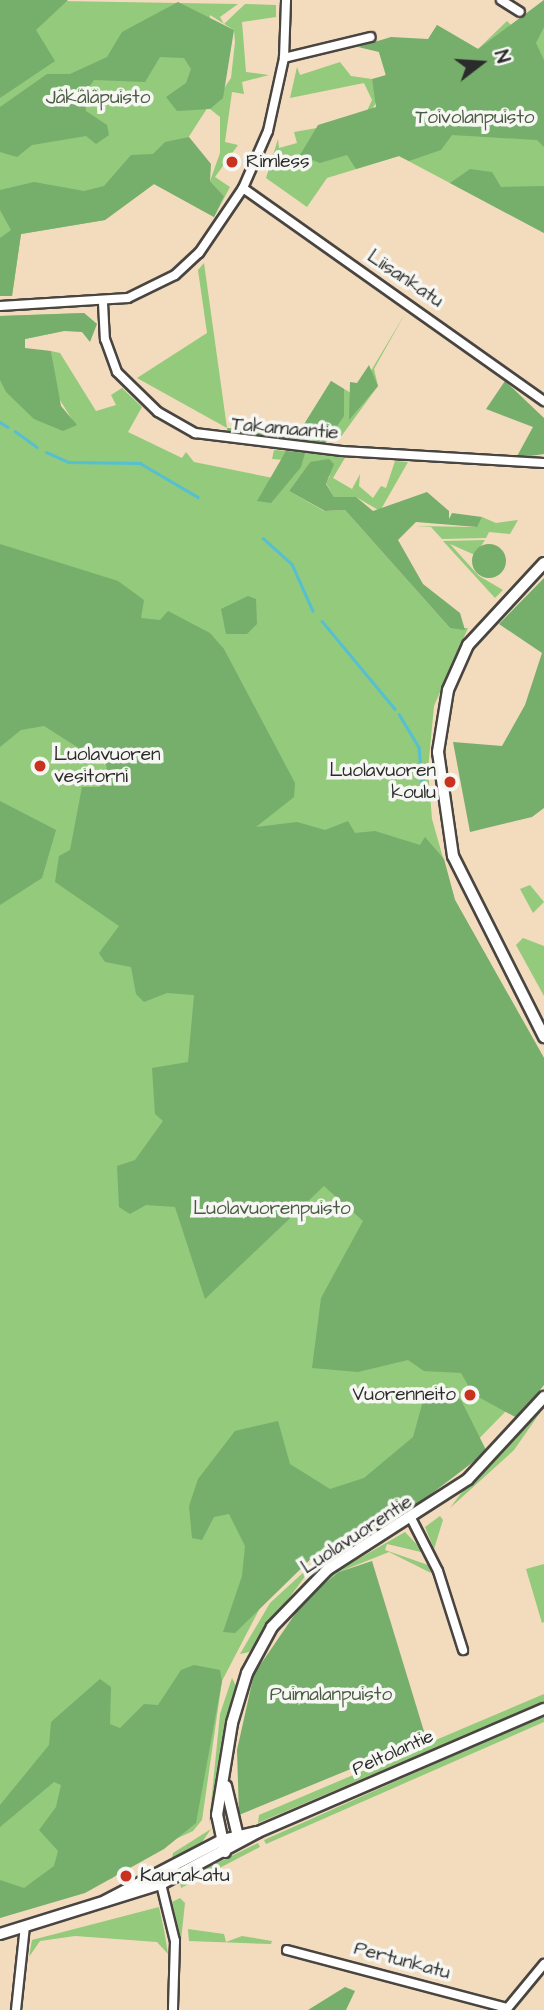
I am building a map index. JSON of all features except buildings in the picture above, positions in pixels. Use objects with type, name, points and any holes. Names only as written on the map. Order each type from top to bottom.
[{"type":"street","points":[[0,306],[103,303],[176,275],[243,188],[271,121],[284,58],[286,0]]},
{"type":"street","points":[[501,0],[520,12]]},
{"type":"street","points":[[284,58],[371,37]]},
{"type":"street","name":"Liisankatu","points":[[243,188],[544,401]]},
{"type":"street","name":"Takamaantie","points":[[103,303],[105,338],[117,372],[158,412],[195,433],[342,451],[544,463]]},
{"type":"street","points":[[544,563],[468,645],[448,690],[438,751],[453,856],[544,1038]]},
{"type":"street","name":"Luolavuorentie","points":[[225,1852],[217,1815],[225,1772],[247,1673],[272,1627],[329,1569],[412,1520],[486,1462],[544,1396]]},
{"type":"street","points":[[412,1520],[437,1568],[463,1650]]},
{"type":"street","name":"Peltolantie","points":[[0,1934],[161,1884],[225,1852],[238,1840],[544,1709]]},
{"type":"street","name":"Luolavuorentie","points":[[225,1772],[238,1840]]},
{"type":"street","name":"Peltolantie","points":[[105,1901],[156,1870],[222,1840],[238,1840]]},
{"type":"street","points":[[156,1870],[175,1941],[173,2010]]},
{"type":"street","points":[[16,2010],[25,1926]]},
{"type":"street","name":"Pertunkatu","points":[[287,1950],[507,2009]]},
{"type":"street","points":[[507,2009],[544,1964]]},
{"type":"green space","name":"Jäkäläpuisto","points":[[0,0],[238,4],[220,17],[224,24],[245,4],[276,5],[276,17],[242,22],[246,72],[269,75],[242,82],[244,94],[232,92],[225,142],[238,145],[215,177],[230,187],[214,217],[154,184],[105,220],[21,234],[12,296],[0,296]],"holes":[[[210,15],[234,30],[231,78],[210,109],[220,117],[220,153],[210,181],[224,196],[170,166],[206,110]]]},
{"type":"green space","points":[[0,0],[68,0],[36,30],[55,61],[0,98]]},
{"type":"green space","name":"Toivolanpuisto","points":[[544,0],[544,233],[399,156],[327,178],[307,207],[266,178],[278,139],[279,148],[297,143],[294,132],[397,114],[376,42],[422,50],[437,25],[478,49],[507,21],[513,27]]},
{"type":"green space","name":"Toivolanpuisto","points":[[544,0],[544,27],[536,43],[544,60],[544,147],[537,140],[452,135],[441,150],[409,161],[399,156],[356,169],[347,155],[320,163],[300,155],[318,125],[376,107],[372,79],[386,75],[379,52],[358,47],[391,37],[428,39],[437,25],[478,49]]},
{"type":"green space","points":[[178,2],[234,30],[223,98],[210,109],[177,111],[166,97],[186,83],[191,69],[184,58],[160,57],[145,82],[94,80],[84,94],[86,111],[107,125],[109,135],[96,144],[86,136],[32,145],[17,157],[0,152],[0,107],[47,74],[70,74],[107,57],[122,32]]},
{"type":"green space","points":[[340,62],[351,76],[372,79],[377,101],[371,111],[366,113],[372,100],[364,83],[290,98],[297,67],[300,75]]},
{"type":"green space","points":[[189,137],[211,164],[210,181],[224,196],[214,217],[154,184],[105,220],[21,234],[12,296],[0,296],[0,238],[11,230],[0,210],[0,190],[34,182],[84,191],[104,186],[131,155],[153,154],[165,142]]},
{"type":"green space","points":[[470,169],[492,172],[501,187],[544,186],[544,233],[450,183]]},
{"type":"green space","points":[[204,263],[227,428],[137,378],[207,333],[198,270]]},
{"type":"green space","points":[[406,312],[374,369],[378,386],[340,438],[298,434],[331,381],[356,396]]},
{"type":"green space","name":"Luolavuorenpuisto","points":[[84,313],[97,324],[25,339],[25,360],[65,423],[73,421],[58,397],[51,351],[60,353],[96,411],[116,405],[111,395],[122,388],[142,407],[128,432],[182,458],[186,452],[194,462],[273,478],[285,460],[272,459],[274,450],[346,456],[333,478],[352,489],[360,474],[359,486],[373,498],[381,486],[386,488],[395,461],[408,462],[380,511],[356,497],[334,497],[326,483],[330,476],[310,462],[289,491],[324,511],[345,510],[450,628],[468,628],[434,706],[428,770],[432,819],[455,900],[544,1058],[506,1411],[462,1456],[299,1566],[261,1606],[222,1681],[202,1820],[193,1831],[115,1867],[113,1878],[0,1918],[0,316]]},
{"type":"green space","points":[[84,313],[97,324],[90,342],[82,332],[64,331],[25,339],[25,348],[51,351],[61,406],[77,425],[63,431],[34,419],[6,392],[0,380],[0,316]]},
{"type":"green space","points":[[369,365],[378,386],[349,420],[350,382],[357,383]]},
{"type":"green space","points":[[331,381],[344,389],[344,416],[325,444],[228,435],[227,428],[298,434]]},
{"type":"green space","points":[[505,381],[544,418],[544,454],[516,458],[533,427],[486,409]]},
{"type":"green space","points":[[286,451],[305,453],[301,467],[271,503],[257,501]]},
{"type":"green space","points":[[329,459],[334,464],[326,484],[334,497],[356,497],[373,511],[427,492],[449,511],[449,519],[452,513],[482,517],[477,527],[416,522],[398,540],[423,584],[460,613],[465,630],[450,628],[345,510],[325,511],[289,491],[310,462]]},
{"type":"green space","points":[[482,517],[496,523],[518,520],[510,534],[489,532],[486,538],[442,539],[431,527],[415,526],[476,527]]},
{"type":"green space","points":[[485,540],[475,555],[450,544],[479,576],[503,590],[495,598],[443,541]]},
{"type":"green space","points":[[0,544],[118,581],[144,600],[141,618],[160,620],[168,611],[210,633],[224,649],[295,783],[294,797],[256,827],[297,822],[325,830],[348,821],[355,833],[375,831],[420,845],[425,837],[444,859],[455,900],[544,1058],[544,1385],[517,1418],[473,1394],[461,1373],[424,1371],[408,1360],[358,1372],[312,1368],[321,1298],[363,1221],[324,1186],[205,1299],[175,1207],[146,1205],[130,1214],[119,1207],[117,1166],[135,1160],[163,1121],[155,1114],[152,1068],[188,1062],[194,995],[167,993],[144,1002],[136,994],[131,967],[105,962],[99,953],[119,926],[55,882],[59,856],[70,850],[82,787],[100,787],[107,766],[44,726],[21,730],[0,747]]},
{"type":"green space","points":[[489,544],[501,549],[506,561],[501,573],[489,578],[477,573],[472,561],[477,549]]},
{"type":"green space","points":[[544,578],[544,808],[532,817],[470,832],[453,742],[502,746],[525,705],[542,653],[499,624]]},
{"type":"green space","points":[[248,596],[256,599],[257,624],[247,634],[226,634],[221,609]]},
{"type":"green space","points":[[0,801],[56,830],[42,878],[0,905]]},
{"type":"green space","points":[[530,885],[544,902],[533,913],[520,889]]},
{"type":"green space","points":[[523,938],[544,946],[544,996],[516,945]]},
{"type":"green space","points":[[447,1387],[461,1400],[486,1450],[481,1456],[393,1523],[353,1530],[320,1550],[235,1633],[223,1632],[242,1576],[245,1546],[229,1514],[214,1517],[202,1540],[192,1538],[189,1506],[198,1479],[235,1431],[278,1421],[290,1464],[330,1489],[364,1478],[413,1437],[423,1401]]},
{"type":"green space","points":[[544,1407],[514,1450],[450,1508],[462,1492]]},
{"type":"green space","points":[[440,1516],[443,1520],[434,1549],[425,1527]]},
{"type":"green space","points":[[405,1532],[425,1553],[387,1544],[385,1550],[428,1565],[431,1573],[389,1552],[339,1572],[306,1598],[339,1570]]},
{"type":"green space","points":[[318,1559],[249,1652],[240,1654],[270,1603]]},
{"type":"green space","name":"Puimalanpuisto","points":[[372,1561],[426,1738],[239,1815],[237,1750],[254,1674],[306,1598],[339,1572]]},
{"type":"green space","points":[[544,1564],[544,1622],[542,1623],[526,1569]]},
{"type":"green space","points":[[194,1665],[220,1670],[222,1681],[196,1823],[164,1849],[85,1893],[0,1918],[0,1880],[24,1888],[54,1866],[58,1851],[39,1830],[56,1807],[61,1785],[54,1782],[0,1827],[0,1805],[49,1745],[51,1722],[100,1679],[111,1687],[110,1724],[120,1728],[144,1704],[158,1705],[181,1670]]},
{"type":"green space","points":[[232,1678],[236,1686],[209,1824],[220,1714]]},
{"type":"green space","points":[[544,1694],[544,1702],[258,1823],[259,1815]]},
{"type":"green space","points":[[544,1715],[544,1722],[266,1844],[264,1840]]},
{"type":"green space","points":[[211,1829],[200,1845],[172,1858],[173,1853]]},
{"type":"green space","points":[[258,1843],[260,1847],[181,1888],[180,1881]]},
{"type":"green space","points":[[180,1898],[185,1903],[181,1940],[172,1902]]},
{"type":"green space","points":[[159,1907],[168,1954],[157,1942],[75,1936],[40,1941],[29,1957],[32,1940]]},
{"type":"green space","points":[[188,1929],[224,1934],[226,1942],[242,1936],[272,1941],[271,1944],[189,1941]]},
{"type":"green space","points":[[345,1987],[355,1991],[346,2010],[308,2010]]},
{"type":"waterway","points":[[0,422],[8,427]]},
{"type":"waterway","points":[[15,431],[37,447]]},
{"type":"waterway","points":[[46,452],[68,462],[140,463],[198,497]]},
{"type":"waterway","points":[[263,538],[292,564],[313,611]]},
{"type":"waterway","points":[[322,621],[395,709]]},
{"type":"waterway","points":[[399,714],[419,747],[423,795]]},
{"type":"place","name":"Rimless","points":[[232,162]]},
{"type":"place","name":"Luolavuoren vesitorni","points":[[40,766]]},
{"type":"place","name":"Luolavuoren koulu","points":[[450,782]]},
{"type":"place","name":"Vuorenneito","points":[[470,1395]]},
{"type":"place","name":"Kaurakatu","points":[[126,1876]]}]
